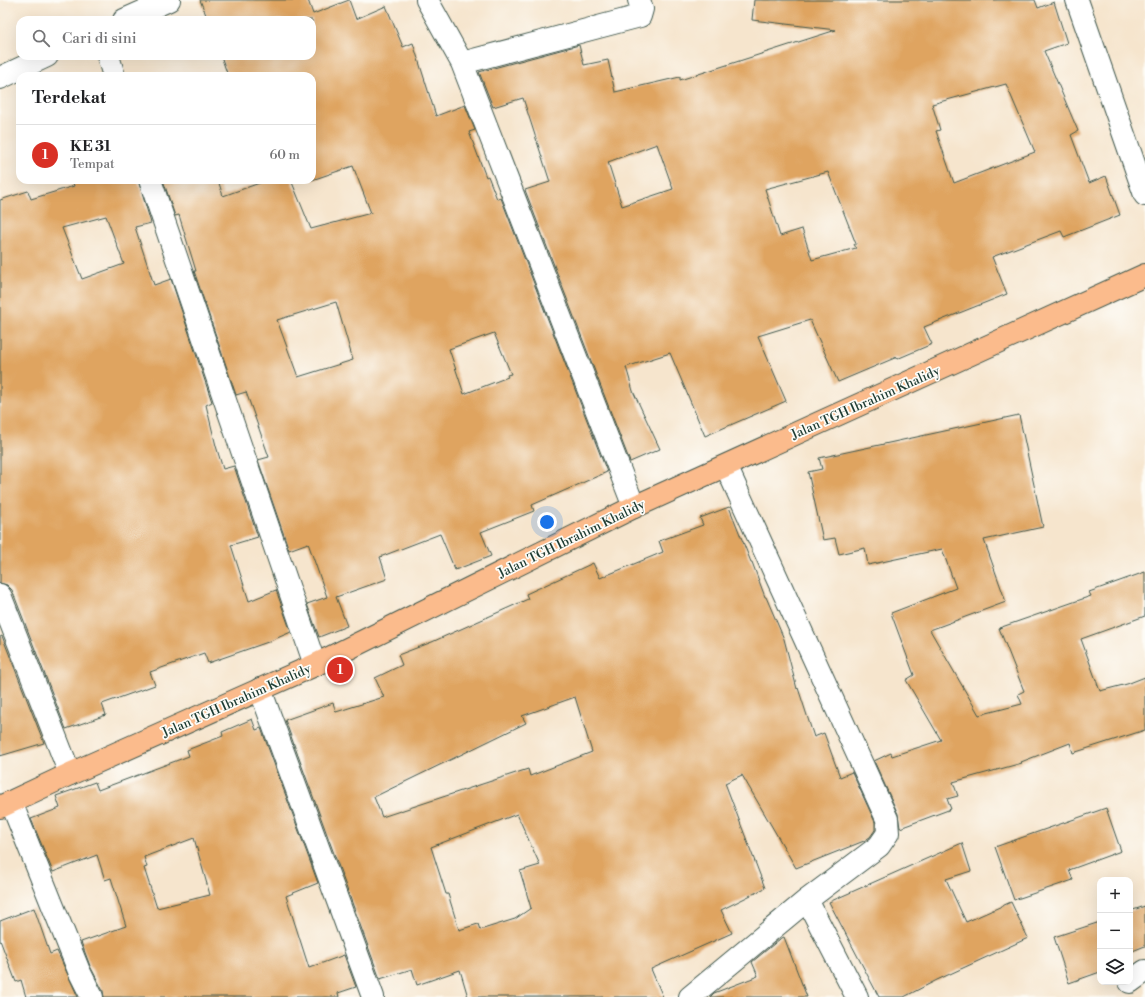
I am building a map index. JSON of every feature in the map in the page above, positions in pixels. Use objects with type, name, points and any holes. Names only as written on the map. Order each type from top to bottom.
[{"type":"main road","name":"Jalan TGH Ibrahim Khalidy","points":[[6,805],[70,774],[315,665],[634,507],[1145,275]]},
{"type":"street","points":[[133,16],[169,0]]},
{"type":"street","points":[[427,0],[462,63],[634,507]]},
{"type":"street","points":[[462,63],[640,16],[642,9],[639,0]]},
{"type":"street","points":[[1077,0],[1145,194]]},
{"type":"street","points":[[0,78],[38,60]]},
{"type":"street","points":[[109,60],[113,72]]},
{"type":"street","points":[[151,184],[315,665]]},
{"type":"street","points":[[690,997],[807,900],[879,846],[888,833],[887,819],[726,466]]},
{"type":"street","points":[[0,595],[70,774]]},
{"type":"street","points":[[260,689],[373,997]]},
{"type":"street","points":[[6,805],[79,971],[92,997]]},
{"type":"street","points":[[807,900],[857,997]]},
{"type":"street","points":[[1133,980],[1145,971]]},
{"type":"building","points":[[200,0],[308,0],[313,14],[349,0],[356,19],[386,6],[403,47],[413,43],[436,116],[465,105],[475,130],[469,132],[486,177],[488,176],[497,199],[501,198],[607,472],[532,505],[534,511],[481,532],[491,556],[455,570],[440,534],[380,557],[387,579],[336,597],[347,626],[319,637],[307,604],[327,597],[308,543],[289,550],[258,460],[269,457],[246,392],[236,395],[194,271],[196,271],[179,215],[175,216],[164,184],[219,184],[223,196],[257,184],[293,184],[311,229],[371,213],[353,166],[316,179],[316,72],[227,72],[222,60],[316,60],[316,16],[206,16]],"holes":[[[336,302],[353,360],[298,377],[277,320]],[[494,333],[511,374],[507,375],[508,377],[464,394],[449,349]]]},
{"type":"building","points":[[754,0],[1035,0],[1038,8],[1054,2],[1067,43],[1044,51],[1078,131],[1071,135],[1089,183],[1106,176],[1120,215],[1064,237],[1061,231],[992,257],[1007,294],[924,327],[932,344],[838,382],[810,320],[758,336],[786,401],[705,436],[670,353],[626,367],[633,391],[660,449],[630,462],[525,190],[550,182],[523,98],[493,107],[479,72],[579,45],[584,65],[608,60],[615,92],[680,77],[680,80],[836,30],[752,20]],"holes":[[[1006,84],[1035,152],[954,183],[936,131],[940,130],[932,104]],[[657,144],[673,189],[622,206],[608,162]],[[828,172],[856,244],[854,244],[856,248],[812,260],[802,229],[780,236],[765,189]]]},
{"type":"building","points":[[73,184],[139,184],[151,223],[135,227],[154,285],[171,279],[212,402],[206,405],[223,469],[234,466],[258,537],[231,545],[249,601],[276,590],[291,632],[268,642],[208,663],[204,653],[150,672],[155,685],[102,704],[106,715],[66,729],[12,590],[7,585],[0,583],[0,200],[28,191],[31,199],[74,186]],"holes":[[[106,216],[124,264],[82,279],[62,228]]]},
{"type":"building","points":[[1019,415],[1043,527],[984,540],[1006,602],[930,630],[979,715],[1022,704],[1018,694],[1024,691],[999,628],[1091,596],[1089,592],[1145,572],[1145,616],[1081,639],[1100,691],[1127,684],[1145,677],[1145,730],[1073,753],[1070,743],[1021,762],[1022,763],[953,782],[958,796],[947,799],[951,809],[900,828],[898,814],[874,761],[891,753],[892,756],[941,740],[906,680],[914,675],[891,613],[956,588],[942,549],[868,565],[865,548],[839,554],[835,538],[823,540],[808,472],[822,469],[819,458]]},
{"type":"building","points":[[729,507],[765,597],[784,639],[797,689],[798,688],[814,737],[824,733],[840,777],[852,772],[875,822],[875,830],[870,837],[864,841],[796,868],[742,775],[725,783],[765,888],[721,910],[732,933],[651,969],[663,997],[468,997],[460,970],[417,985],[412,969],[380,979],[285,720],[333,703],[336,712],[384,697],[375,678],[402,665],[398,655],[432,642],[528,599],[526,594],[593,563],[600,578],[663,552],[659,541],[703,525],[700,518]],"holes":[[[575,697],[592,752],[530,776],[528,769],[382,817],[374,797],[526,723],[522,716]],[[517,814],[540,865],[520,871],[531,908],[515,919],[480,930],[478,924],[459,930],[431,847]]]},
{"type":"building","points":[[2,636],[44,743],[0,756],[0,637]]},
{"type":"building","points":[[252,719],[256,730],[261,728],[318,883],[286,896],[309,968],[344,955],[356,987],[338,993],[339,997],[104,997],[103,991],[90,966],[81,942],[126,926],[111,878],[105,880],[97,855],[53,872],[31,819],[60,808],[56,796],[95,782],[98,790],[189,756],[187,750],[223,736],[222,732]],"holes":[[[194,838],[210,895],[157,908],[144,868],[147,867],[144,857]]]},
{"type":"building","points":[[1106,808],[1121,851],[1069,870],[1073,880],[1014,900],[995,847]]},
{"type":"building","points":[[962,843],[971,871],[946,879],[966,922],[1011,902],[1028,938],[904,997],[879,997],[829,902]]},
{"type":"building","points":[[1145,906],[1145,946],[1133,951],[1133,913],[1133,910]]},
{"type":"building","points":[[34,908],[50,954],[57,951],[78,997],[26,997],[21,980],[16,982],[0,940],[0,921]]},
{"type":"building","points":[[1097,923],[1097,973],[1069,983],[1054,937]]},
{"type":"building","points":[[784,937],[807,997],[710,997],[714,993],[758,976],[752,962]]},
{"type":"place","name":"KE 31","points":[[340,670]]}]
